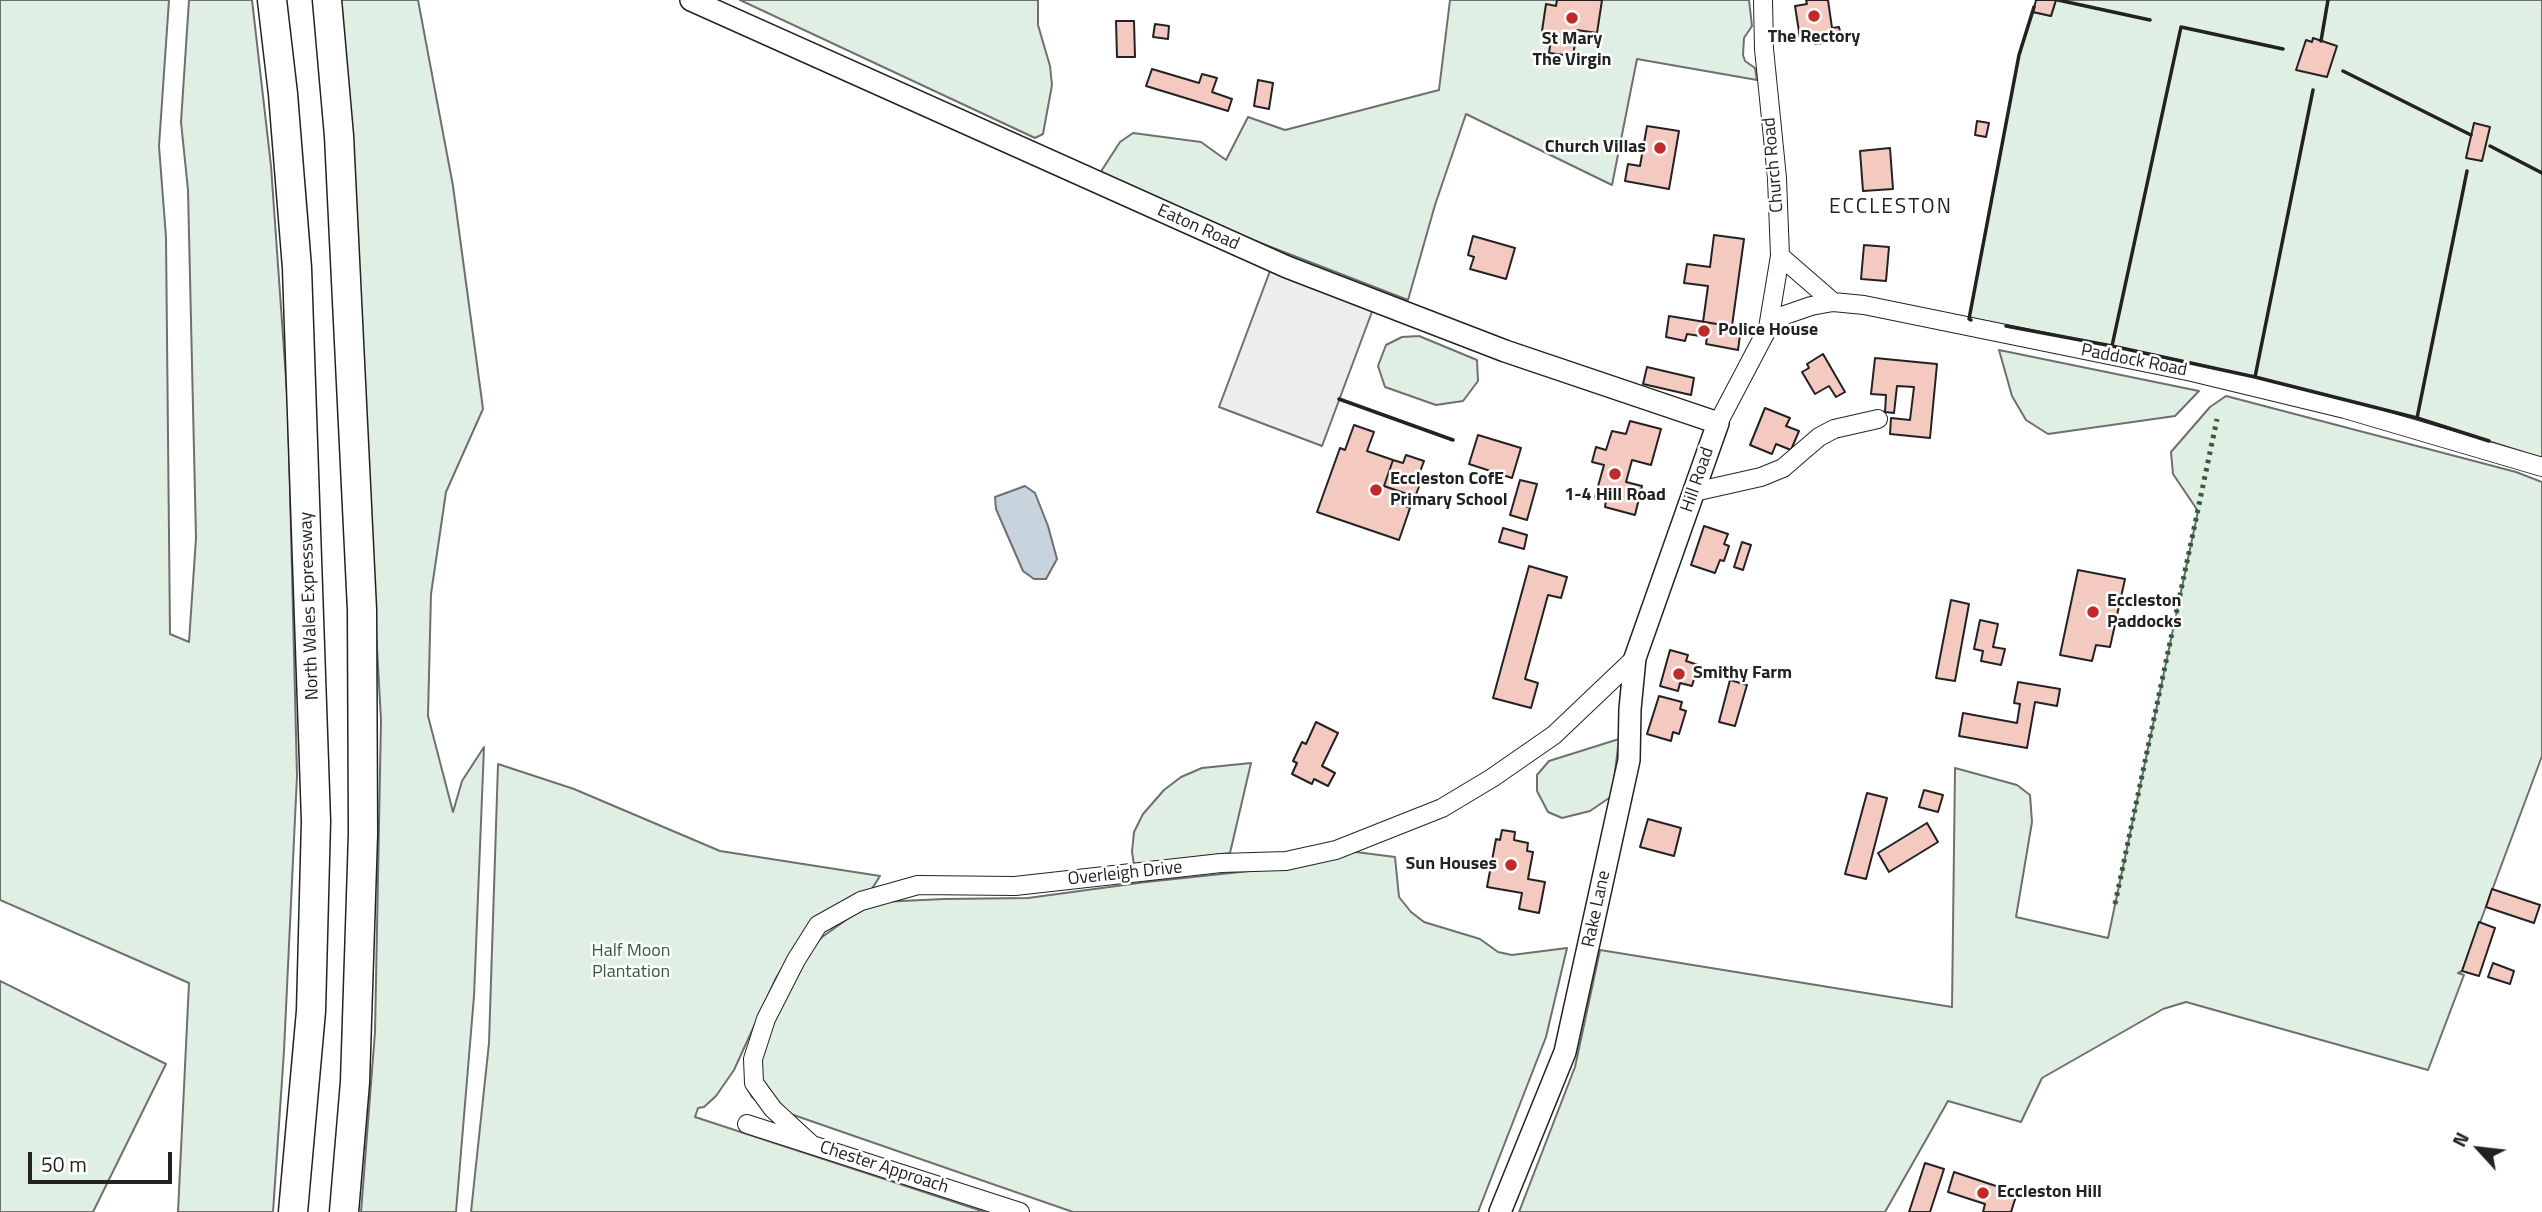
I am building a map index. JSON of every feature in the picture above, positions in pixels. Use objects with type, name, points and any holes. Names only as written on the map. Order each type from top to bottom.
[{"type":"highway","name":"North Wales Expressway","points":[[272,0],[298,268],[316,821],[311,1011],[293,1212]]},
{"type":"highway","points":[[327,0],[338,136],[362,610],[363,834],[355,1082],[344,1212]]},
{"type":"street","name":"Eaton Road","points":[[691,0],[1287,267],[1505,351],[1718,423]]},
{"type":"street","name":"Church Road","points":[[1763,0],[1764,49],[1777,178],[1780,257],[1768,328]]},
{"type":"street","points":[[1780,257],[1833,302]]},
{"type":"street","name":"Paddock Road","points":[[1746,366],[1768,328],[1784,315],[1833,302],[1864,305],[2192,372],[2345,409],[2542,467]]},
{"type":"street","name":"Hill Road","points":[[1657,598],[1718,423],[1746,366]]},
{"type":"street","points":[[1694,492],[1761,477],[1783,468],[1819,437],[1834,429],[1878,419]]},
{"type":"street","name":"Rake Lane","points":[[1500,1212],[1565,1052],[1629,760],[1635,658],[1657,598]]},
{"type":"street","name":"Overleigh Drive","points":[[811,1144],[774,1109],[754,1083],[752,1059],[766,1019],[796,960],[818,925],[861,901],[918,885],[1015,886],[1221,863],[1286,861],[1336,850],[1441,808],[1492,778],[1554,735],[1635,658]]},
{"type":"street","name":"Chester Approach","points":[[747,1124],[1020,1212]]},
{"type":"green space","points":[[0,0],[169,0],[159,146],[166,237],[170,634],[189,642],[196,538],[188,190],[181,122],[189,0],[252,0],[271,166],[288,407],[297,776],[284,1051],[273,1212],[178,1212],[189,983],[0,900]]},
{"type":"green space","points":[[341,0],[418,0],[453,186],[483,409],[446,492],[431,594],[428,716],[453,812],[462,781],[484,747],[474,996],[456,1212],[361,1212],[375,1032],[381,720]]},
{"type":"green space","points":[[740,0],[1038,0],[1038,25],[1050,66],[1052,85],[1043,134],[1035,138]]},
{"type":"green space","points":[[1450,0],[1749,0],[1752,26],[1744,38],[1743,55],[1745,61],[1755,68],[1757,80],[1637,59],[1612,185],[1466,114],[1435,205],[1408,300],[1245,237],[1100,173],[1120,142],[1133,133],[1201,142],[1226,160],[1248,117],[1285,130],[1439,90]]},
{"type":"green space","points":[[2056,0],[2542,0],[2542,458],[2417,418],[2255,377],[1969,319],[2019,55],[2033,12],[2051,16]]},
{"type":"green space","points":[[1419,336],[1477,360],[1478,381],[1463,401],[1436,405],[1385,387],[1378,366],[1386,345],[1402,337]]},
{"type":"green space","points":[[1999,350],[2199,391],[2175,416],[2048,434],[2026,420],[2012,396]]},
{"type":"green space","points":[[2226,396],[2516,472],[2542,482],[2542,756],[2462,971],[2458,973],[2464,975],[2428,1070],[2186,1002],[2163,1009],[2042,1078],[2021,1122],[1948,1101],[1885,1212],[1519,1212],[1575,1067],[1600,950],[1952,1007],[1955,768],[2017,785],[2030,795],[2032,822],[2016,917],[2108,938],[2198,511],[2173,474],[2171,452],[2210,407]]},
{"type":"green space","points":[[1619,739],[1612,796],[1590,811],[1562,818],[1548,812],[1537,791],[1537,775],[1549,761]]},
{"type":"green space","points":[[1251,763],[1230,853],[1134,865],[1134,832],[1143,814],[1164,790],[1181,777],[1202,768]]},
{"type":"green space","name":"Half Moon Plantation","points":[[498,764],[574,789],[720,851],[880,876],[870,892],[799,941],[776,978],[734,1070],[716,1096],[704,1107],[698,1108],[695,1117],[985,1212],[471,1212],[489,1043]]},
{"type":"green space","points":[[1348,851],[1395,857],[1399,897],[1411,912],[1424,922],[1480,939],[1498,952],[1512,955],[1567,948],[1546,1037],[1478,1212],[1073,1212],[759,1103],[749,1091],[763,1039],[801,959],[822,937],[863,908],[880,902],[1028,898],[1297,866]]},
{"type":"green space","points":[[0,981],[166,1064],[93,1212],[0,1212]]},
{"type":"shaded area","points":[[1270,271],[1373,309],[1322,446],[1219,407]]},
{"type":"shaded area","points":[[1025,486],[1035,493],[1057,559],[1046,579],[1034,579],[1023,571],[996,509],[995,497]]},
{"type":"building","name":"St Mary The Virgin","points":[[1557,0],[1602,0],[1597,33],[1577,30],[1573,56],[1549,53],[1552,32],[1542,31],[1546,4],[1556,6]]},
{"type":"building","name":"The Rectory","points":[[1806,0],[1828,0],[1832,28],[1839,27],[1842,40],[1815,44],[1813,35],[1800,38],[1795,6],[1807,4]]},
{"type":"building","points":[[2036,0],[2056,0],[2051,16],[2033,12]]},
{"type":"building","points":[[1116,21],[1134,21],[1135,57],[1117,57]]},
{"type":"building","points":[[1155,24],[1169,26],[1168,39],[1153,37]]},
{"type":"building","points":[[2313,38],[2337,46],[2327,77],[2296,70],[2306,40],[2312,42]]},
{"type":"building","points":[[1152,69],[1199,83],[1202,74],[1217,78],[1212,92],[1232,99],[1228,111],[1146,86]]},
{"type":"building","points":[[1258,80],[1273,83],[1269,109],[1254,106]]},
{"type":"building","points":[[1977,121],[1989,123],[1986,137],[1975,135]]},
{"type":"building","points":[[2474,123],[2490,127],[2482,161],[2466,158]]},
{"type":"building","name":"Church Villas","points":[[1647,126],[1679,131],[1669,189],[1625,181],[1628,164],[1640,166]]},
{"type":"building","points":[[1890,148],[1893,189],[1863,191],[1860,151]]},
{"type":"building","points":[[1714,235],[1744,239],[1732,326],[1703,322],[1708,286],[1684,283],[1687,264],[1710,267]]},
{"type":"building","points":[[1473,236],[1515,248],[1506,279],[1470,269],[1474,257],[1468,255]]},
{"type":"building","points":[[1864,245],[1889,247],[1886,281],[1861,279]]},
{"type":"building","name":"Police House","points":[[1669,316],[1741,328],[1738,350],[1706,344],[1707,337],[1687,334],[1685,341],[1666,337]]},
{"type":"building","points":[[1823,354],[1845,392],[1836,397],[1829,386],[1815,394],[1802,372],[1809,368],[1807,364]]},
{"type":"building","points":[[1875,358],[1937,364],[1930,438],[1890,434],[1891,418],[1910,420],[1914,387],[1897,386],[1894,413],[1885,412],[1886,395],[1871,394]]},
{"type":"building","points":[[1647,367],[1694,378],[1691,395],[1643,384]]},
{"type":"building","points":[[1765,408],[1790,418],[1786,426],[1799,431],[1791,450],[1776,444],[1772,454],[1750,445]]},
{"type":"building","name":"1-4 Hill Road","points":[[1630,421],[1661,429],[1651,465],[1632,460],[1626,482],[1642,486],[1635,515],[1605,507],[1606,500],[1595,497],[1604,465],[1592,462],[1596,447],[1606,450],[1612,431],[1626,434]]},
{"type":"building","points":[[1354,425],[1374,432],[1367,451],[1393,460],[1384,486],[1407,494],[1403,505],[1410,508],[1399,540],[1317,512],[1340,448],[1345,450]]},
{"type":"building","points":[[1478,435],[1521,448],[1512,478],[1469,464]]},
{"type":"building","points":[[1406,455],[1424,461],[1416,483],[1420,484],[1415,497],[1384,486],[1393,460],[1403,463]]},
{"type":"building","points":[[1520,480],[1537,484],[1527,520],[1510,515]]},
{"type":"building","points":[[1704,526],[1728,534],[1724,544],[1729,546],[1724,561],[1720,560],[1715,573],[1691,565]]},
{"type":"building","points":[[1503,528],[1527,535],[1524,549],[1499,542]]},
{"type":"building","points":[[1742,542],[1751,545],[1743,570],[1734,567]]},
{"type":"building","points":[[1529,566],[1567,577],[1561,598],[1548,595],[1525,679],[1538,683],[1531,708],[1493,698]]},
{"type":"building","name":"Eccleston Paddocks","points":[[2078,570],[2125,579],[2110,647],[2096,645],[2092,661],[2060,655]]},
{"type":"building","points":[[1951,600],[1969,604],[1955,681],[1936,678]]},
{"type":"building","points":[[1980,620],[1998,624],[1993,647],[2005,649],[2001,665],[1981,661],[1983,651],[1974,649]]},
{"type":"building","name":"Smithy Farm","points":[[1670,650],[1688,655],[1686,661],[1698,665],[1692,686],[1680,683],[1678,691],[1660,686]]},
{"type":"building","points":[[1730,680],[1747,685],[1735,726],[1719,722]]},
{"type":"building","points":[[2018,682],[2060,689],[2057,706],[2035,702],[2027,748],[1959,736],[1963,713],[2017,723],[2020,704],[2014,703]]},
{"type":"building","points":[[1659,696],[1682,702],[1680,709],[1686,711],[1679,734],[1673,732],[1671,741],[1647,734]]},
{"type":"building","points":[[1316,722],[1338,733],[1322,766],[1335,773],[1328,786],[1314,779],[1312,784],[1292,774],[1297,763],[1293,761],[1302,742],[1306,744]]},
{"type":"building","points":[[1924,790],[1943,795],[1938,812],[1919,807]]},
{"type":"building","points":[[1867,793],[1887,798],[1866,879],[1845,874]]},
{"type":"building","points":[[1648,819],[1681,828],[1674,856],[1640,847]]},
{"type":"building","points":[[1927,823],[1938,842],[1889,872],[1878,853]]},
{"type":"building","name":"Sun Houses","points":[[1502,830],[1515,832],[1514,840],[1528,843],[1527,851],[1533,852],[1528,879],[1545,882],[1539,913],[1519,909],[1522,893],[1487,887],[1496,839],[1500,840]]},
{"type":"building","points":[[2492,889],[2540,905],[2534,923],[2486,907]]},
{"type":"building","points":[[2479,922],[2495,928],[2479,976],[2462,971]]},
{"type":"building","points":[[2493,963],[2514,971],[2510,984],[2488,977]]},
{"type":"building","points":[[1925,1163],[1944,1169],[1930,1212],[1909,1212]]},
{"type":"building","name":"Eccleston Hill","points":[[1954,1172],[2017,1193],[2011,1212],[1983,1212],[1985,1204],[1948,1192]]},
{"type":"hedge","points":[[2115,904],[2217,419]]},
{"type":"wall","points":[[2058,0],[2150,20]]},
{"type":"wall","points":[[2321,41],[2328,0]]},
{"type":"wall","points":[[1971,320],[1969,319],[2019,55],[2034,7]]},
{"type":"wall","points":[[2112,346],[2181,27],[2283,49]]},
{"type":"wall","points":[[2343,71],[2471,135]]},
{"type":"wall","points":[[2255,377],[2313,90]]},
{"type":"wall","points":[[2490,146],[2542,173]]},
{"type":"wall","points":[[2417,418],[2467,171]]},
{"type":"wall","points":[[2006,326],[2255,377],[2417,418],[2489,441]]},
{"type":"wall","points":[[1339,399],[1453,440]]},
{"type":"place","name":"The Rectory","points":[[1814,16]]},
{"type":"place","name":"St Mary The Virgin","points":[[1572,18]]},
{"type":"place","name":"Church Villas","points":[[1660,148]]},
{"type":"place","name":"Police House","points":[[1704,331]]},
{"type":"place","name":"1-4 Hill Road","points":[[1615,474]]},
{"type":"place","name":"Eccleston CofE Primary School","points":[[1376,490]]},
{"type":"place","name":"Eccleston Paddocks","points":[[2093,612]]},
{"type":"place","name":"Smithy Farm","points":[[1679,674]]},
{"type":"place","name":"Sun Houses","points":[[1511,865]]},
{"type":"place","name":"Eccleston Hill","points":[[1983,1193]]},
{"type":"district","name":"ECCLESTON","points":[[1891,208]]}]
